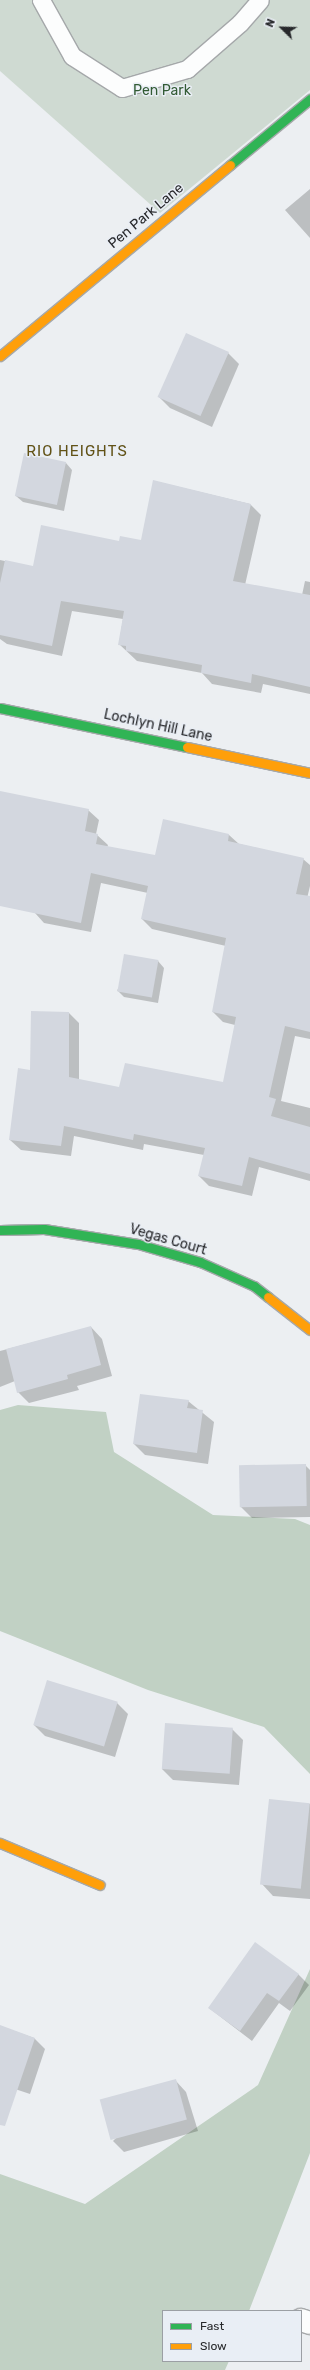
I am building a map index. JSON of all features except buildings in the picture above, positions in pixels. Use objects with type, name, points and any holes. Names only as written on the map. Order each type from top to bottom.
[{"type":"street","name":"Pen Park Lane","points":[[0,356],[310,99]]},
{"type":"street","name":"Lochlyn Hill Lane","points":[[0,708],[310,773]]},
{"type":"street","name":"Vegas Court","points":[[0,1230],[44,1229],[88,1234],[138,1244],[200,1262],[254,1286],[310,1330]]},
{"type":"street","points":[[0,1843],[100,1885]]},
{"type":"lane","points":[[41,0],[72,56],[122,88],[187,69],[240,23],[260,0]]},
{"type":"green space","name":"Pen Park","points":[[0,0],[310,0],[310,90],[160,213],[0,71]]},
{"type":"green space","points":[[18,1405],[106,1412],[114,1452],[213,1515],[295,1519],[310,1525],[310,1774],[264,1727],[148,1690],[0,1631],[0,1410]]},
{"type":"green space","points":[[310,1969],[310,2153],[249,2310],[162,2310],[162,2362],[229,2362],[225,2370],[0,2370],[0,2174],[85,2204],[258,2085]]},
{"type":"traffic: fast","points":[[230,165],[310,99]]},
{"type":"traffic: fast","points":[[0,708],[187,747]]},
{"type":"traffic: fast","points":[[0,1230],[44,1229],[138,1244],[200,1262],[254,1286],[268,1297]]},
{"type":"traffic: slow","points":[[0,356],[230,165]]},
{"type":"traffic: slow","points":[[187,747],[310,773]]},
{"type":"traffic: slow","points":[[268,1297],[310,1330]]},
{"type":"traffic: slow","points":[[0,1843],[100,1885]]},
{"type":"district","name":"RIO HEIGHTS","points":[[77,452]]}]
